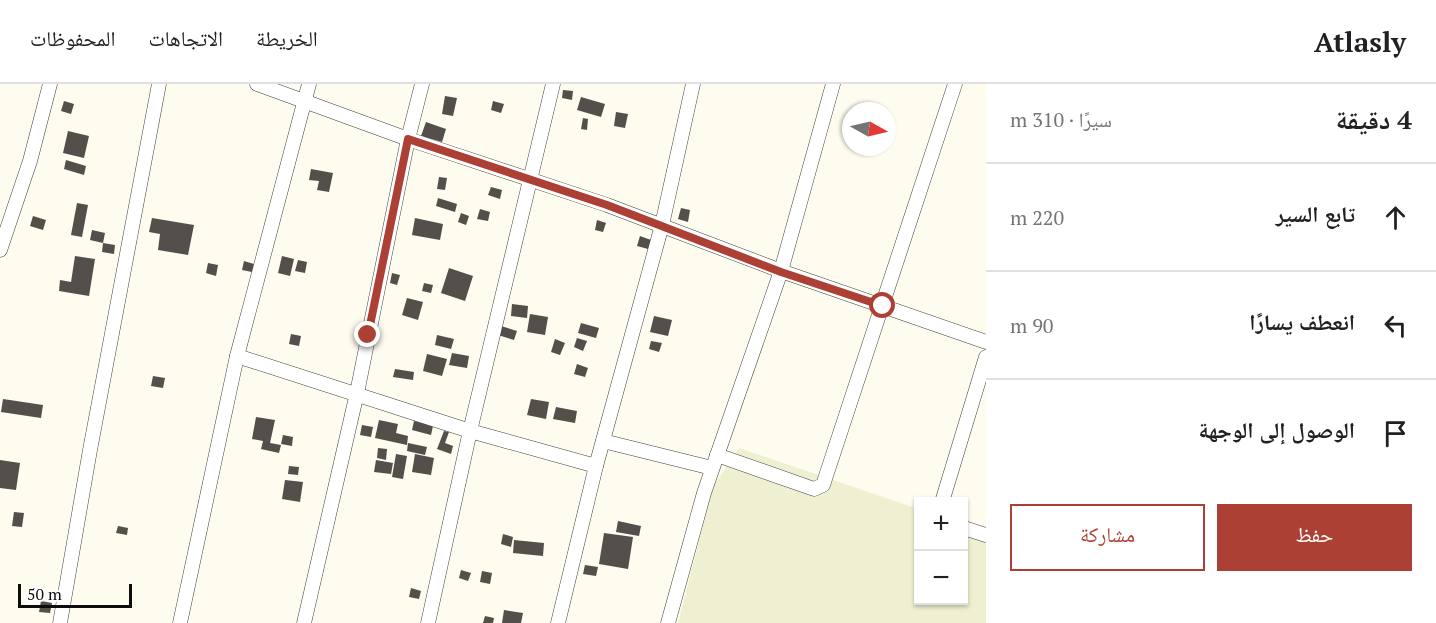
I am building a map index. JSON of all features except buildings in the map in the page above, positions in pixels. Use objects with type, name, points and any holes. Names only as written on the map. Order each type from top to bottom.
[{"type":"street","points":[[0,250],[5,223],[30,161],[50,84]]},
{"type":"street","points":[[60,623],[159,84]]},
{"type":"street","points":[[257,84],[408,139],[662,225],[781,272],[986,342]]},
{"type":"street","points":[[180,623],[237,356],[309,84]]},
{"type":"street","points":[[304,623],[357,393],[408,139],[422,84]]},
{"type":"street","points":[[428,623],[470,431],[553,84]]},
{"type":"street","points":[[558,623],[596,466],[662,225],[693,84]]},
{"type":"street","points":[[668,623],[715,462],[781,272],[833,84]]},
{"type":"street","points":[[603,441],[715,462],[814,489],[823,485],[955,84]]},
{"type":"street","points":[[237,356],[470,431],[596,466]]},
{"type":"street","points":[[943,497],[986,357]]},
{"type":"street","points":[[968,530],[986,535]]},
{"type":"green space","points":[[739,448],[914,508],[914,605],[968,605],[968,526],[986,533],[986,623],[678,623],[713,487]]},
{"type":"route","points":[[368,335],[408,139],[607,205],[781,272],[883,306]]}]
